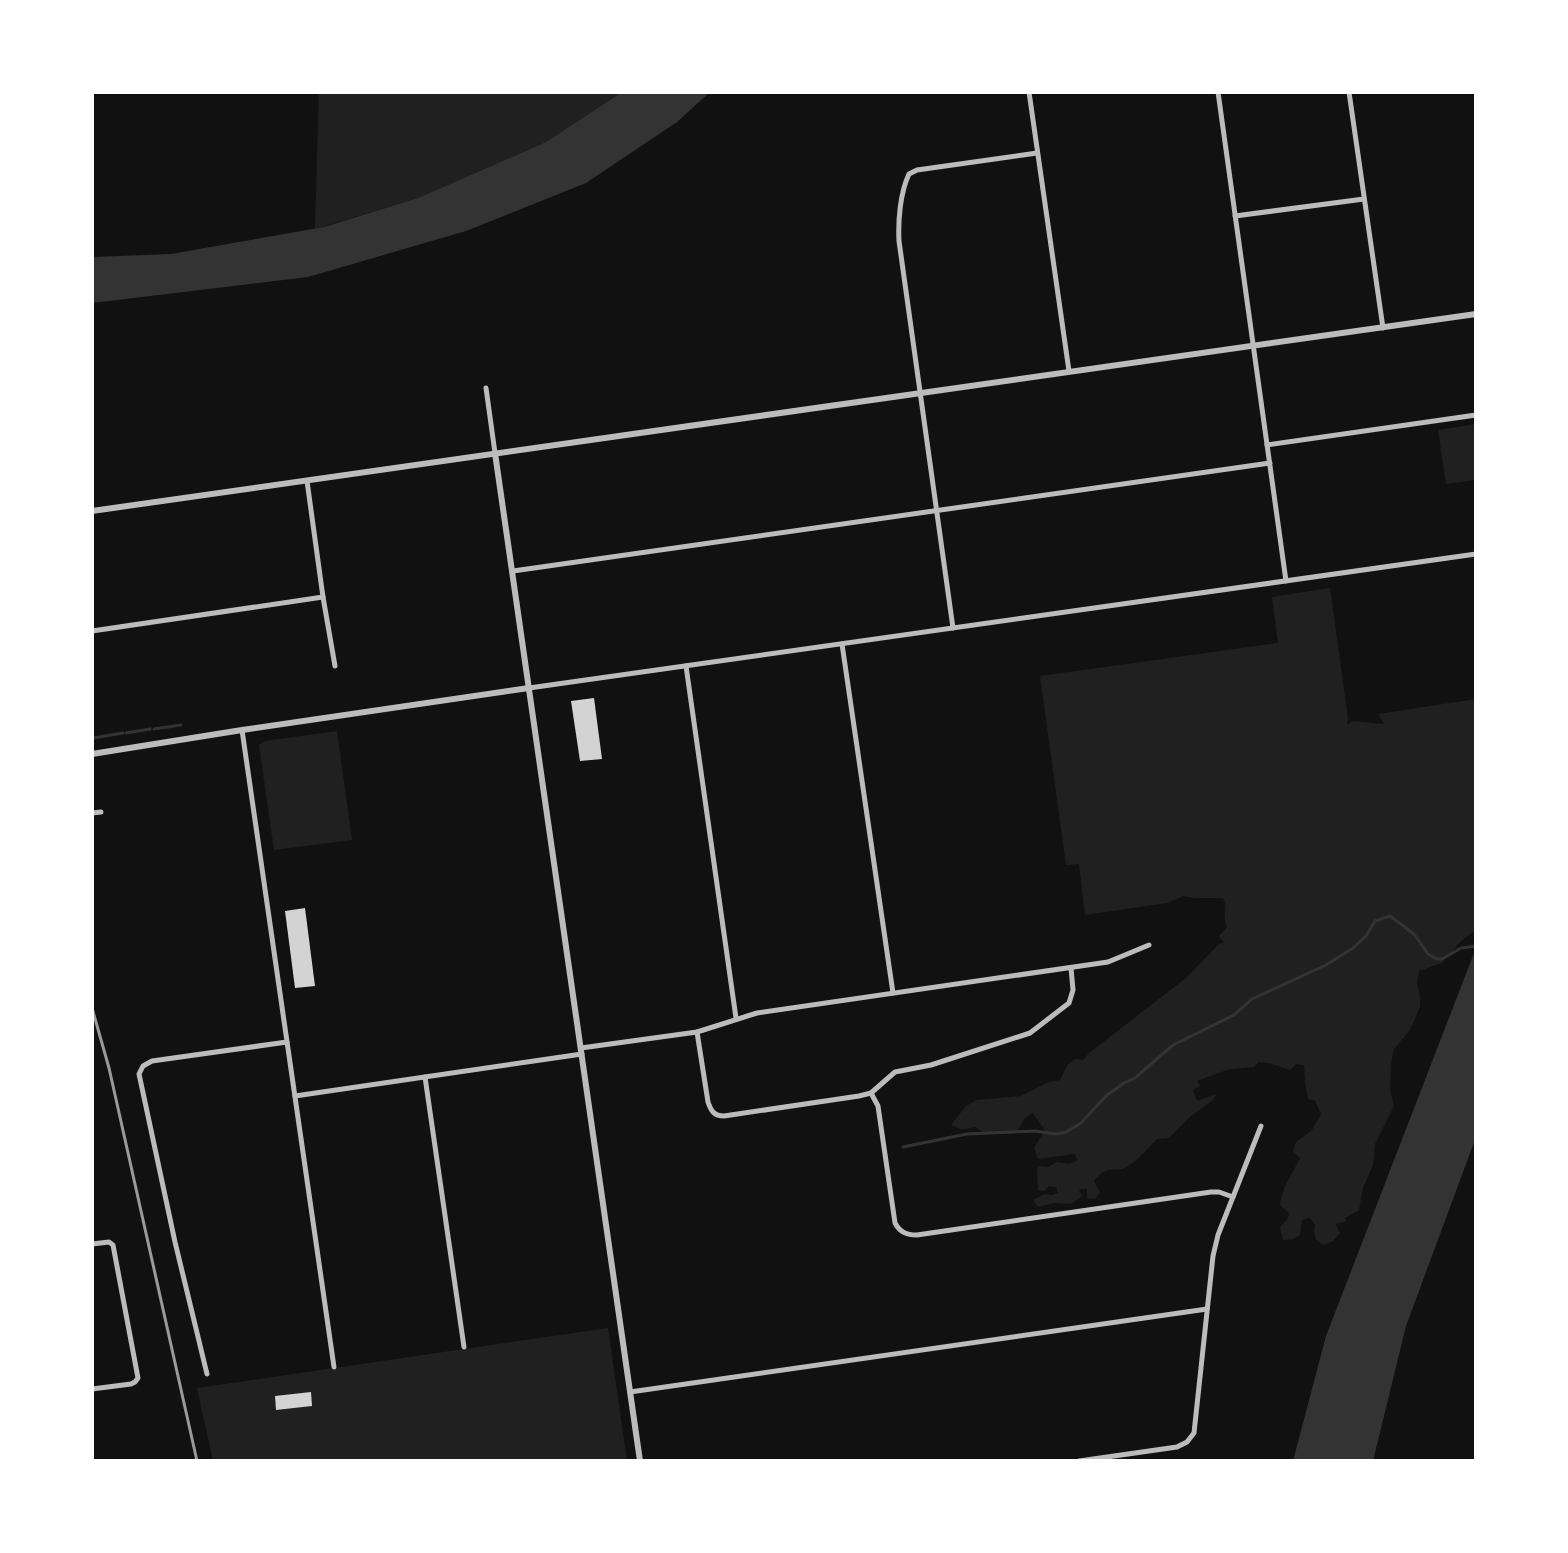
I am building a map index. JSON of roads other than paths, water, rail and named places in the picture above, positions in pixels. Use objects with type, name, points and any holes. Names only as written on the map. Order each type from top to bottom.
[{"type":"street","points":[[1029,92],[1069,371]]},
{"type":"street","points":[[1218,92],[1286,581]]},
{"type":"street","points":[[1349,92],[1383,328]]},
{"type":"street","points":[[953,628],[899,241],[906,182],[909,174],[917,170],[1037,153]]},
{"type":"street","points":[[1235,216],[1364,199]]},
{"type":"street","points":[[92,511],[1476,314]]},
{"type":"street","points":[[486,388],[640,1461]]},
{"type":"street","points":[[1267,445],[1476,415]]},
{"type":"street","points":[[513,571],[1270,463]]},
{"type":"street","points":[[307,481],[335,666]]},
{"type":"street","points":[[92,754],[529,688],[1476,554]]},
{"type":"street","points":[[92,631],[323,597]]},
{"type":"street","points":[[842,644],[893,993]]},
{"type":"street","points":[[686,666],[736,1018]]},
{"type":"street","points":[[242,730],[334,1367]]},
{"type":"street","points":[[92,813],[101,812]]},
{"type":"street","points":[[295,1096],[697,1032],[757,1013],[1112,961],[1149,945]]},
{"type":"street","points":[[697,1032],[708,1102],[714,1114],[724,1116],[862,1096],[871,1093],[895,1072],[931,1065],[1035,1030],[1072,999],[1071,968]]},
{"type":"street","points":[[207,1374],[138,1078],[141,1068],[152,1061],[287,1042]]},
{"type":"street","points":[[425,1077],[464,1347]]},
{"type":"street","points":[[871,1093],[878,1106],[895,1223],[905,1234],[917,1235],[1211,1192],[1233,1197]]},
{"type":"street","points":[[1079,1461],[1177,1447],[1187,1442],[1194,1433],[1213,1256],[1218,1235],[1261,1126]]},
{"type":"street","points":[[92,1244],[111,1242],[113,1245],[138,1378],[135,1382],[92,1389]]},
{"type":"street","points":[[630,1392],[1207,1309]]},
{"type":"waterway","points":[[154,729],[181,725]]},
{"type":"waterway","points":[[126,733],[150,729]]},
{"type":"waterway","points":[[93,738],[123,733]]},
{"type":"waterway","points":[[903,1147],[967,1134],[1066,1132],[1080,1124],[1106,1096],[1135,1078],[1173,1045],[1234,1015],[1252,999],[1326,965],[1353,948],[1366,936],[1375,921],[1390,916],[1414,934],[1428,954],[1437,959],[1461,948],[1476,946]]},
{"type":"railway","points":[[92,1008],[109,1068],[197,1461]]}]
